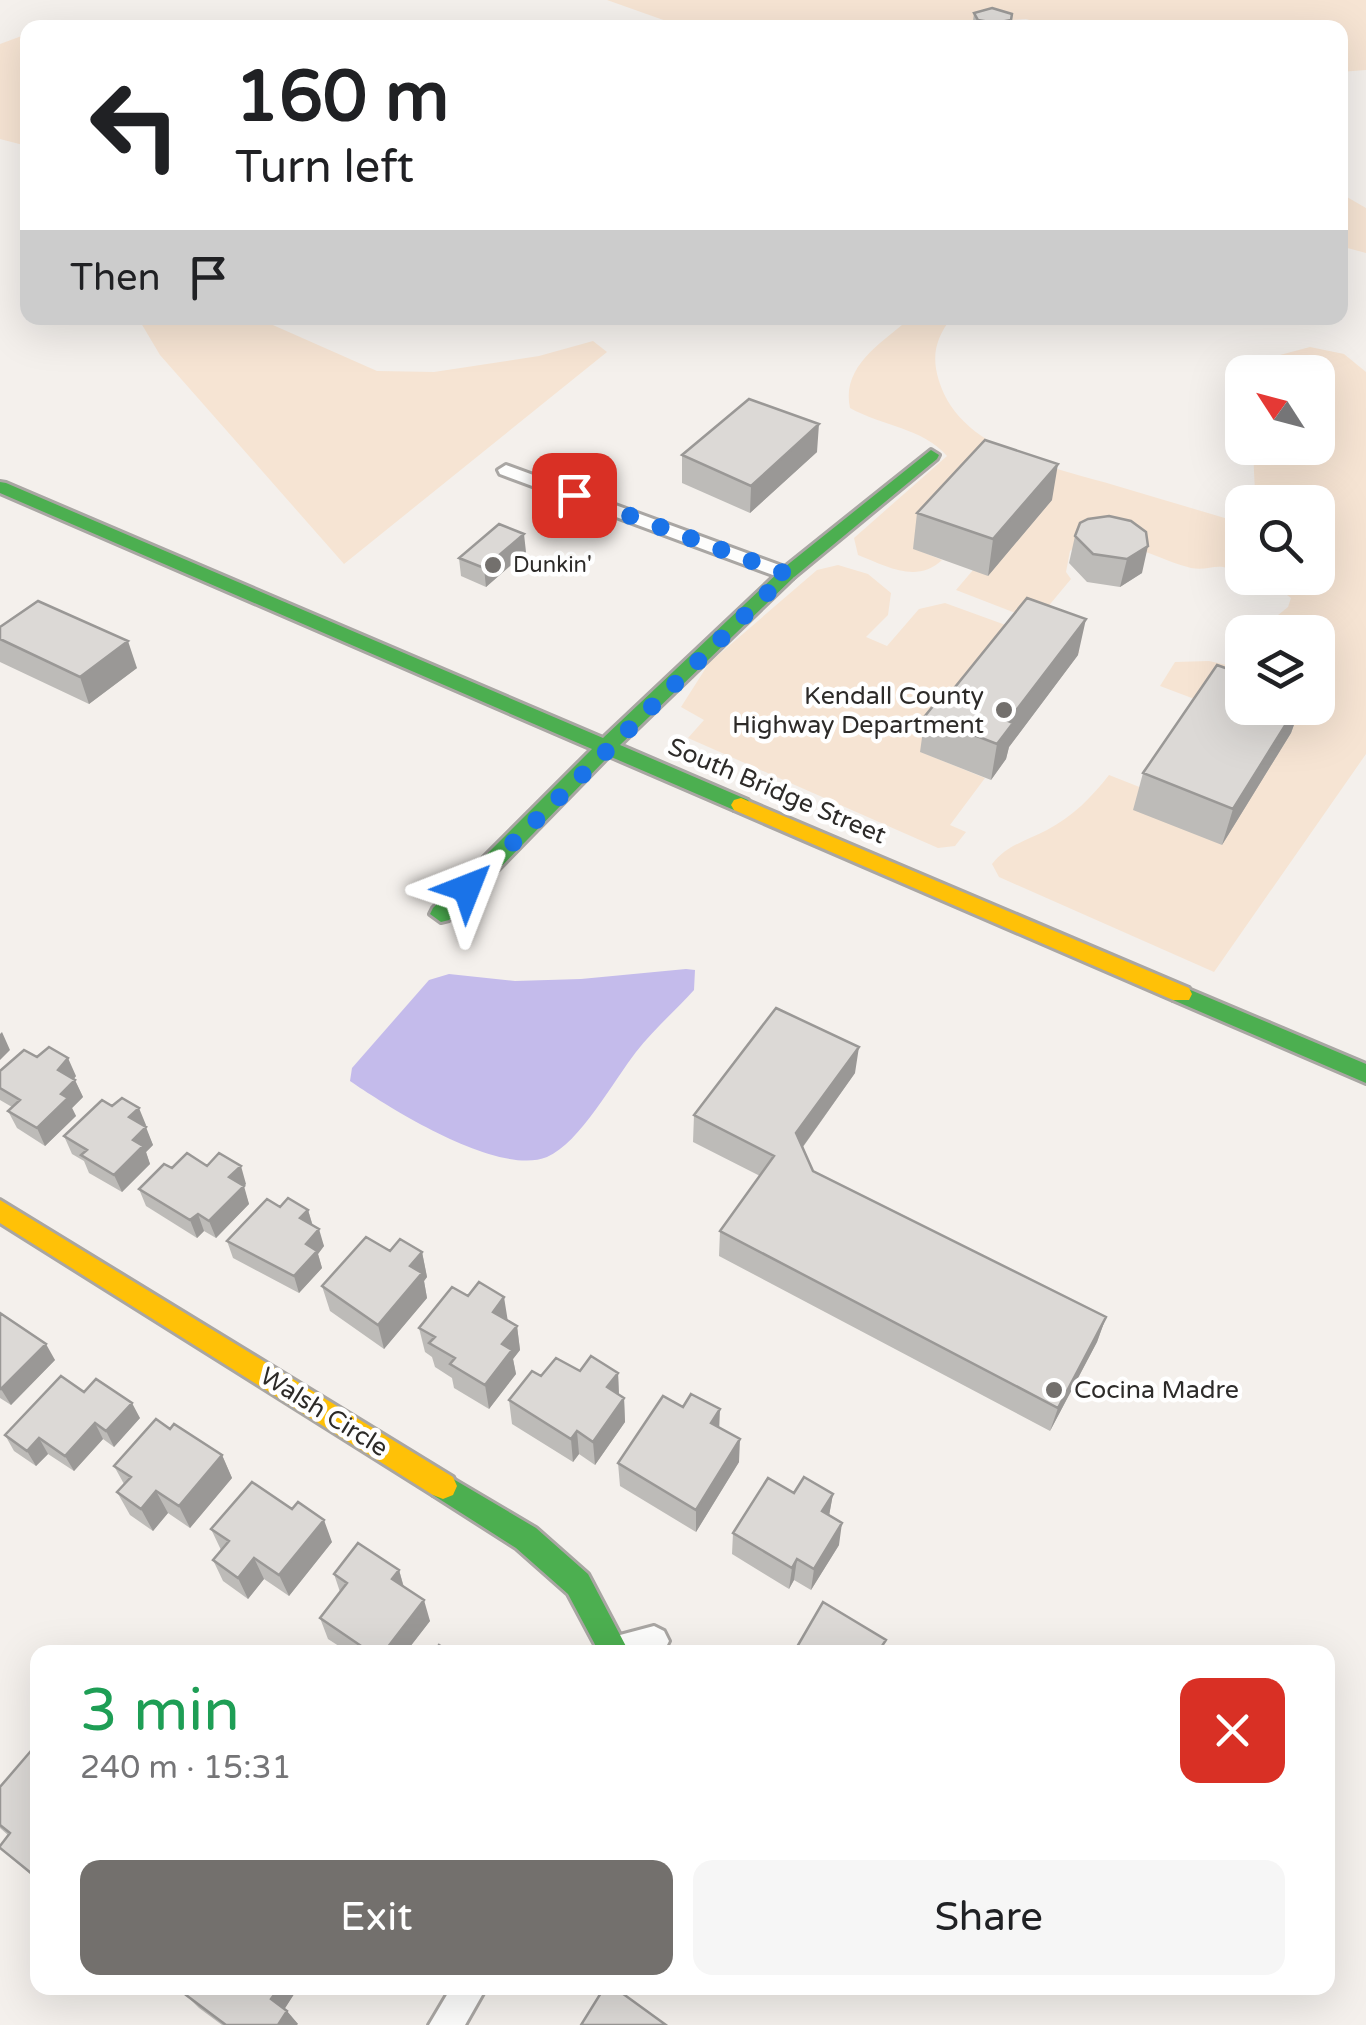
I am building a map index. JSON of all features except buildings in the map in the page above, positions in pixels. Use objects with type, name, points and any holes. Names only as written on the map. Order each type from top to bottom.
[{"type":"main road","points":[[441,914],[787,574],[931,455]]},
{"type":"main road","name":"South Bridge Street","points":[[0,488],[1366,1074]]},
{"type":"main road","name":"Walsh Circle","points":[[3,1217],[526,1538],[578,1584],[612,1645]]},
{"type":"street","points":[[506,470],[787,574]]},
{"type":"street","name":"Walsh Circle","points":[[638,1645],[654,1641]]},
{"type":"street","points":[[446,2025],[465,1995]]},
{"type":"shaded area","points":[[607,0],[1366,0],[1366,70],[1348,71],[1348,20],[663,20]]},
{"type":"shaded area","points":[[20,37],[20,144],[0,139],[0,44]]},
{"type":"shaded area","points":[[1348,198],[1366,208],[1366,253],[1348,248]]},
{"type":"shaded area","points":[[142,325],[273,325],[377,371],[434,372],[539,356],[593,341],[607,352],[344,564],[160,355]]},
{"type":"shaded area","points":[[902,325],[947,325],[936,348],[935,363],[950,405],[967,425],[988,440],[1039,463],[1225,518],[1225,568],[1191,568],[1114,542],[1083,544],[1070,551],[1066,572],[1071,579],[1036,621],[956,590],[973,570],[988,575],[1051,500],[913,548],[942,560],[922,571],[901,571],[858,555],[854,538],[947,456],[914,433],[850,408],[852,380],[866,357]]},
{"type":"shaded area","points":[[1310,347],[1344,354],[1366,372],[1366,754],[1214,972],[999,877],[992,864],[1010,848],[1065,819],[1109,775],[1142,788],[1137,796],[1141,798],[1205,703],[1160,686],[1175,662],[1225,665],[1225,725],[1335,725],[1335,615],[1278,615],[1288,607],[1291,598],[1287,595],[1335,595],[1335,485],[1255,485],[1254,465],[1335,465],[1335,355],[1280,355]]},
{"type":"shaded area","points":[[838,565],[868,574],[891,593],[888,615],[866,637],[887,646],[919,609],[945,603],[1080,652],[921,752],[985,778],[950,825],[966,832],[955,846],[938,848],[688,738],[704,720],[681,707],[709,663],[817,570]]},
{"type":"shaded area","points":[[695,970],[694,990],[643,1044],[572,1139],[547,1157],[526,1161],[474,1149],[417,1122],[350,1081],[352,1068],[429,980],[449,974],[515,981],[581,979]]},
{"type":"traffic: fast","points":[[441,914],[606,747],[787,574],[931,455]]},
{"type":"traffic: fast","points":[[0,487],[741,805]]},
{"type":"traffic: fast","points":[[1181,994],[1366,1074]]},
{"type":"traffic: fast","points":[[443,1486],[526,1538],[578,1584],[611,1645]]},
{"type":"traffic: slow","points":[[741,805],[1181,994]]},
{"type":"traffic: slow","points":[[0,1210],[443,1486]]},
{"type":"place","name":"Dunkin'","points":[[493,565]]},
{"type":"place","name":"Kendall County Highway Department","points":[[1004,710]]},
{"type":"place","name":"Cocina Madre","points":[[1054,1390]]},
{"type":"route","points":[[467,888],[787,574],[574,495]]}]
